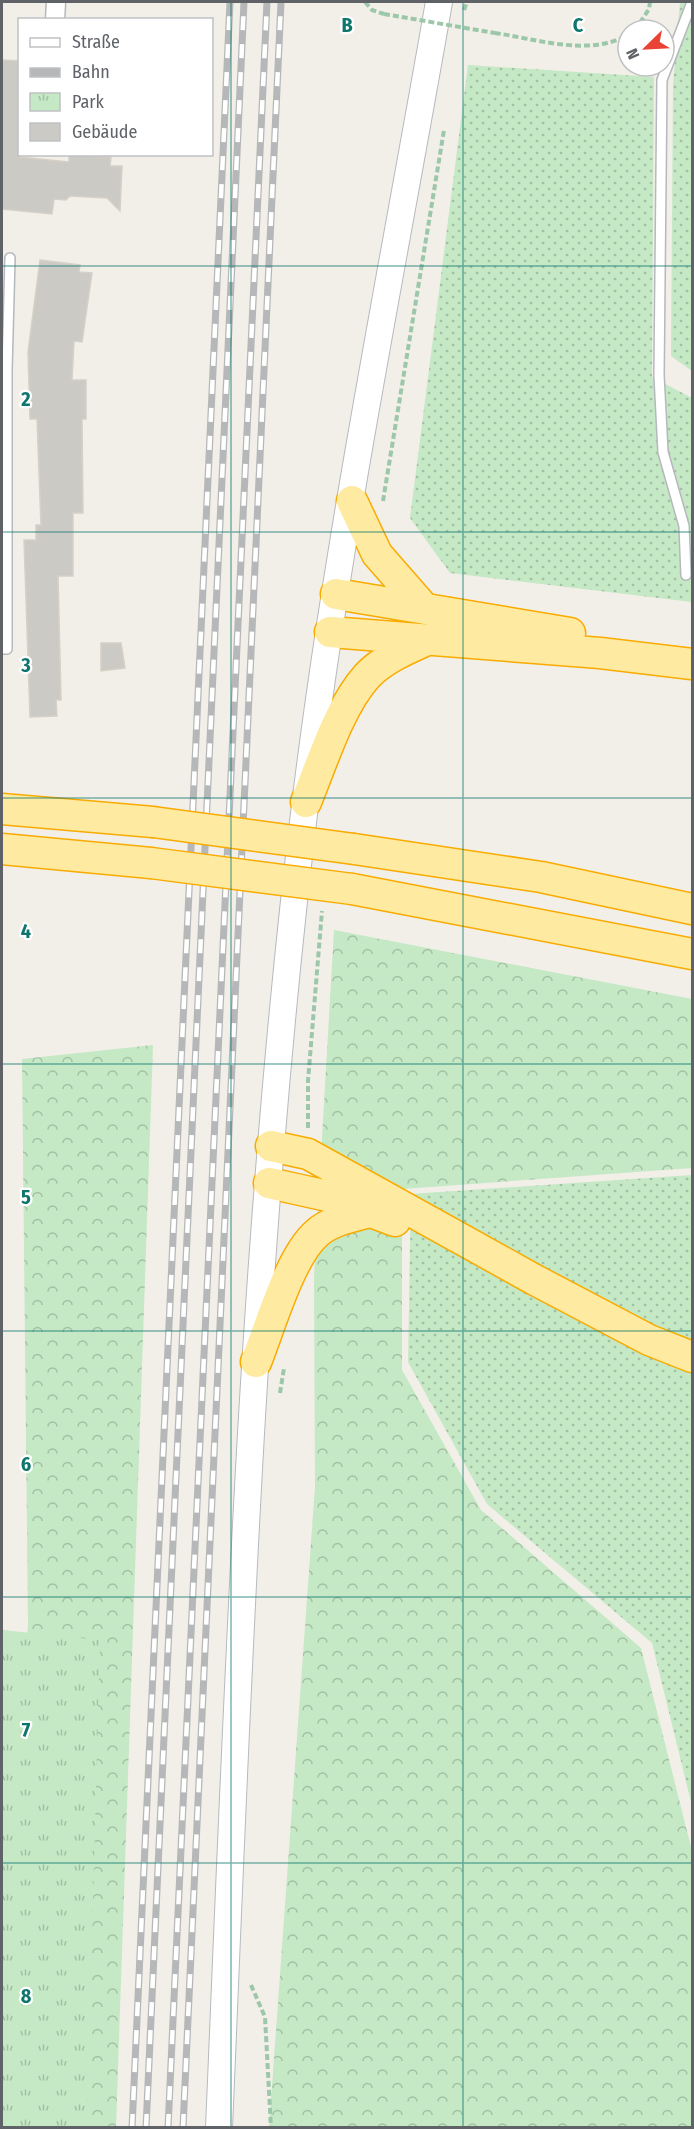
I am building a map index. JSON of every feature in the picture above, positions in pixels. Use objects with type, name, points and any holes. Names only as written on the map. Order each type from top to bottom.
[{"type":"highway","points":[[352,501],[377,555],[425,609]]},
{"type":"highway","points":[[336,594],[601,638],[693,647]]},
{"type":"highway","points":[[330,632],[600,653],[693,664]]},
{"type":"highway","points":[[306,802],[345,709],[367,676],[397,654],[427,640]]},
{"type":"highway","points":[[2,809],[153,822],[354,849],[542,878],[693,909]]},
{"type":"highway","points":[[2,849],[151,863],[352,889],[693,954]]},
{"type":"highway","points":[[271,1146],[308,1154],[535,1280],[649,1340],[693,1357]]},
{"type":"highway","points":[[269,1183],[332,1197],[421,1231],[632,1348],[693,1374]]},
{"type":"highway","points":[[256,1362],[291,1269],[306,1245],[318,1232],[338,1221],[373,1211]]},
{"type":"main road","points":[[219,2127],[256,1362],[271,1146],[306,802],[336,594],[439,2]]},
{"type":"street","points":[[56,2],[56,18]]},
{"type":"lane","points":[[686,575],[684,526],[663,452],[659,375],[661,92],[662,80],[693,2]]},
{"type":"lane","points":[[2,649],[7,649],[7,370],[10,258]]},
{"type":"path","points":[[365,2],[372,10],[384,14],[495,33],[589,47],[616,41]]},
{"type":"path","points":[[460,34],[467,2]]},
{"type":"path","points":[[643,18],[649,9],[650,2]]},
{"type":"path","points":[[383,512],[393,437],[444,127]]},
{"type":"path","points":[[308,1154],[308,1082],[322,906]]},
{"type":"path","points":[[279,1400],[286,1358]]},
{"type":"path","points":[[248,1993],[249,1982],[265,2017],[270,2127]]},
{"type":"green space","points":[[680,2],[692,2],[692,371],[671,356],[673,85],[674,78],[676,78]]},
{"type":"green space","points":[[468,65],[616,75],[616,78],[654,78],[652,377],[692,398],[692,602],[450,573],[410,518]]},
{"type":"green space","points":[[334,930],[692,999],[692,1168],[402,1189],[402,1370],[481,1510],[641,1648],[692,1851],[692,2127],[269,2128],[315,1487],[314,1277]]},
{"type":"green space","points":[[153,1045],[116,2127],[78,2127],[25,1656],[28,1626],[22,1059]]},
{"type":"green space","points":[[692,1175],[692,1806],[652,1643],[487,1504],[408,1362],[411,1194]]},
{"type":"green space","points":[[2,1630],[100,1640],[87,2127],[2,2127]]},
{"type":"building","points":[[2,60],[18,61],[18,156],[69,162],[69,156],[111,157],[110,166],[122,166],[120,211],[107,198],[70,196],[66,200],[54,199],[52,214],[2,209]]},
{"type":"building","points":[[40,260],[80,265],[79,272],[92,273],[82,342],[74,341],[72,380],[86,380],[86,419],[82,419],[83,513],[73,513],[73,576],[58,576],[61,700],[56,700],[57,716],[30,717],[24,540],[36,540],[36,525],[41,525],[37,419],[30,419],[28,352]]},
{"type":"building","points":[[101,643],[121,643],[125,668],[101,671]]},
{"type":"railway","points":[[132,2128],[230,2]]},
{"type":"railway","points":[[146,2128],[244,2]]},
{"type":"railway","points":[[168,2128],[267,2]]},
{"type":"railway","points":[[183,2128],[281,2]]}]
